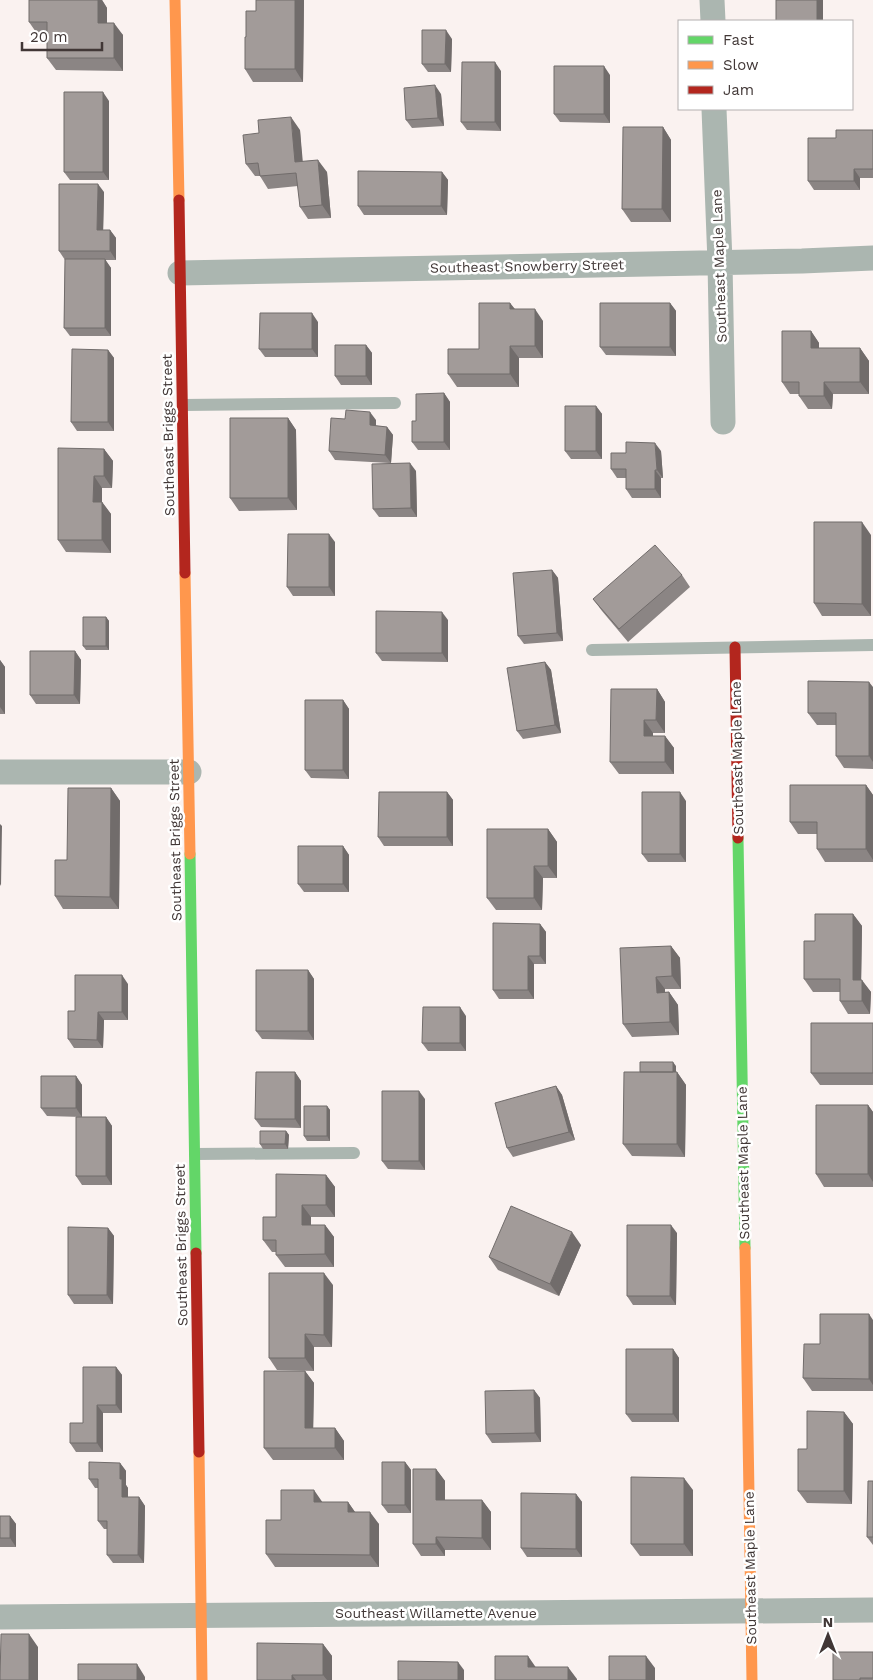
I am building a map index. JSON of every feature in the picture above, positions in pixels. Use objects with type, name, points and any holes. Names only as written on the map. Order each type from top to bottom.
[{"type":"street","name":"Southeast Briggs Street","points":[[175,0],[189,772],[202,1680]]},
{"type":"street","points":[[712,0],[713,20]]},
{"type":"street","name":"Southeast Maple Lane","points":[[714,110],[720,262],[723,422]]},
{"type":"street","name":"Southeast Snowberry Street","points":[[180,273],[873,258]]},
{"type":"street","name":"Southeast Maple Lane","points":[[735,647],[752,1680]]},
{"type":"street","points":[[0,772],[189,772]]},
{"type":"street","name":"Southeast Willamette Avenue","points":[[0,1617],[873,1610]]},
{"type":"lane","points":[[183,405],[395,403]]},
{"type":"lane","points":[[592,650],[873,645]]},
{"type":"lane","points":[[195,1154],[354,1154]]},
{"type":"building","points":[[29,0],[98,0],[98,23],[114,23],[114,58],[47,58],[47,22],[29,22]]},
{"type":"building","points":[[256,0],[295,0],[295,69],[245,69],[246,11],[256,11]]},
{"type":"building","points":[[776,0],[817,0],[817,20],[776,20]]},
{"type":"building","points":[[422,30],[446,30],[445,64],[422,64]]},
{"type":"building","points":[[462,62],[495,62],[495,122],[461,122]]},
{"type":"building","points":[[554,66],[604,66],[604,114],[554,114]]},
{"type":"building","points":[[435,85],[438,118],[406,120],[404,88]]},
{"type":"building","points":[[64,92],[103,92],[103,172],[64,172]]},
{"type":"building","points":[[291,117],[295,162],[318,160],[322,205],[300,207],[296,173],[260,176],[258,163],[246,164],[243,135],[259,133],[258,120]]},
{"type":"building","points":[[623,127],[663,127],[662,209],[622,209]]},
{"type":"building","points":[[836,130],[873,130],[873,169],[854,169],[854,181],[808,181],[808,138],[836,138]]},
{"type":"building","points":[[358,171],[442,172],[441,206],[358,206]]},
{"type":"building","points":[[59,184],[98,184],[97,230],[110,230],[110,251],[59,251]]},
{"type":"building","points":[[65,259],[105,259],[105,328],[64,328]]},
{"type":"building","points":[[479,303],[510,303],[510,309],[535,309],[535,346],[510,346],[510,374],[448,374],[448,349],[479,349]]},
{"type":"building","points":[[600,303],[670,303],[670,347],[600,347]]},
{"type":"building","points":[[260,313],[312,313],[312,349],[259,349]]},
{"type":"building","points":[[782,331],[811,331],[811,348],[860,348],[860,382],[824,382],[824,396],[799,396],[799,382],[782,382]]},
{"type":"building","points":[[335,345],[366,345],[366,376],[335,376]]},
{"type":"building","points":[[72,349],[108,350],[108,422],[71,422]]},
{"type":"building","points":[[444,393],[444,442],[412,442],[412,421],[416,421],[416,394]]},
{"type":"building","points":[[565,406],[596,406],[596,451],[565,451]]},
{"type":"building","points":[[346,410],[370,412],[370,425],[387,427],[385,455],[329,451],[331,418],[345,419]]},
{"type":"building","points":[[230,418],[288,418],[288,498],[230,498]]},
{"type":"building","points":[[626,442],[655,443],[657,470],[655,470],[655,489],[626,489],[626,469],[611,469],[611,453],[626,453]]},
{"type":"building","points":[[58,448],[104,449],[104,476],[94,476],[93,502],[102,502],[102,540],[58,540]]},
{"type":"building","points":[[410,463],[411,508],[373,509],[372,464]]},
{"type":"building","points":[[814,522],[862,522],[862,604],[814,603]]},
{"type":"building","points":[[288,534],[329,534],[329,587],[287,587]]},
{"type":"building","points":[[655,545],[682,575],[619,629],[593,599]]},
{"type":"building","points":[[552,570],[557,633],[518,636],[513,573]]},
{"type":"building","points":[[376,611],[442,612],[442,653],[376,653]]},
{"type":"building","points":[[83,617],[106,617],[106,646],[83,646]]},
{"type":"building","points":[[30,651],[75,651],[74,695],[30,695]]},
{"type":"building","points":[[545,662],[555,725],[517,731],[507,668]]},
{"type":"building","points":[[808,681],[869,682],[869,756],[836,756],[836,713],[808,713]]},
{"type":"building","points":[[611,689],[657,689],[656,720],[644,720],[644,736],[665,736],[665,762],[610,762]]},
{"type":"building","points":[[305,700],[343,700],[343,770],[305,770]]},
{"type":"building","points":[[790,785],[866,785],[866,849],[817,849],[817,822],[790,822]]},
{"type":"building","points":[[68,788],[111,788],[110,897],[55,896],[55,860],[67,860]]},
{"type":"building","points":[[379,792],[447,792],[447,837],[378,837]]},
{"type":"building","points":[[642,792],[680,792],[680,854],[642,854]]},
{"type":"building","points":[[487,829],[548,829],[548,866],[534,866],[534,898],[487,898]]},
{"type":"building","points":[[298,846],[343,846],[343,884],[298,884]]},
{"type":"building","points":[[815,914],[853,914],[853,980],[862,980],[862,1001],[840,1001],[840,979],[804,979],[804,941],[815,941]]},
{"type":"building","points":[[493,923],[540,924],[540,956],[528,956],[528,990],[493,990]]},
{"type":"building","points":[[671,946],[672,976],[656,977],[657,993],[669,992],[670,1022],[623,1024],[620,948]]},
{"type":"building","points":[[256,970],[308,970],[308,1031],[256,1031]]},
{"type":"building","points":[[75,975],[122,975],[122,1012],[98,1012],[97,1040],[68,1039],[68,1011],[75,1011]]},
{"type":"building","points":[[423,1007],[460,1007],[460,1043],[422,1043]]},
{"type":"building","points":[[811,1023],[873,1023],[873,1073],[811,1073]]},
{"type":"building","points":[[640,1062],[673,1062],[673,1072],[640,1072]]},
{"type":"building","points":[[256,1072],[295,1072],[295,1119],[255,1119]]},
{"type":"building","points":[[624,1072],[677,1072],[677,1144],[623,1144]]},
{"type":"building","points":[[41,1076],[76,1076],[76,1108],[41,1108]]},
{"type":"building","points":[[556,1086],[569,1132],[507,1148],[495,1103]]},
{"type":"building","points":[[382,1091],[419,1091],[419,1161],[382,1161]]},
{"type":"building","points":[[816,1105],[868,1105],[868,1174],[816,1174]]},
{"type":"building","points":[[304,1106],[327,1106],[327,1136],[304,1136]]},
{"type":"building","points":[[76,1117],[106,1117],[106,1176],[76,1176]]},
{"type":"building","points":[[260,1131],[286,1131],[285,1144],[260,1144]]},
{"type":"building","points":[[276,1174],[326,1175],[326,1205],[302,1205],[302,1225],[325,1225],[325,1254],[276,1255],[276,1240],[263,1240],[263,1217],[276,1217]]},
{"type":"building","points":[[511,1206],[572,1232],[550,1284],[489,1257]]},
{"type":"building","points":[[627,1225],[671,1225],[670,1296],[627,1296]]},
{"type":"building","points":[[68,1227],[108,1228],[107,1295],[68,1295]]},
{"type":"building","points":[[269,1273],[324,1273],[324,1335],[305,1334],[305,1358],[269,1358]]},
{"type":"building","points":[[820,1314],[869,1314],[869,1379],[803,1378],[804,1344],[820,1344]]},
{"type":"building","points":[[626,1349],[673,1349],[673,1414],[626,1414]]},
{"type":"building","points":[[83,1367],[116,1367],[116,1405],[97,1405],[97,1443],[70,1443],[70,1423],[83,1423]]},
{"type":"building","points":[[264,1371],[305,1371],[305,1428],[335,1428],[335,1448],[264,1448]]},
{"type":"building","points":[[534,1390],[535,1433],[486,1434],[485,1391]]},
{"type":"building","points":[[807,1411],[844,1412],[844,1491],[798,1491],[798,1449],[807,1449]]},
{"type":"building","points":[[89,1462],[120,1463],[122,1497],[139,1497],[138,1555],[107,1555],[107,1521],[98,1521],[98,1479],[89,1479]]},
{"type":"building","points":[[382,1462],[405,1462],[405,1505],[382,1505]]},
{"type":"building","points":[[413,1469],[436,1469],[436,1500],[482,1500],[482,1538],[436,1537],[436,1544],[413,1544]]},
{"type":"building","points":[[631,1477],[684,1478],[684,1544],[631,1544]]},
{"type":"building","points":[[868,1481],[873,1481],[873,1537],[867,1537]]},
{"type":"building","points":[[281,1490],[314,1490],[314,1502],[348,1502],[348,1512],[370,1512],[370,1555],[266,1554],[266,1520],[281,1520]]},
{"type":"building","points":[[521,1493],[576,1494],[576,1549],[521,1548]]},
{"type":"building","points":[[0,1516],[10,1516],[10,1538],[0,1538]]},
{"type":"building","points":[[1,1634],[29,1634],[29,1680],[0,1680]]},
{"type":"building","points":[[257,1643],[323,1644],[323,1675],[292,1675],[292,1680],[257,1680]]},
{"type":"building","points":[[833,1652],[873,1652],[873,1678],[833,1680]]},
{"type":"building","points":[[495,1656],[528,1656],[528,1667],[568,1667],[568,1680],[495,1680]]},
{"type":"building","points":[[609,1656],[646,1656],[646,1680],[609,1680]]},
{"type":"building","points":[[398,1661],[458,1662],[458,1680],[398,1680]]},
{"type":"building","points":[[78,1664],[137,1664],[137,1680],[78,1680]]},
{"type":"traffic: fast","points":[[738,838],[745,1248]]},
{"type":"traffic: fast","points":[[190,854],[196,1253]]},
{"type":"traffic: slow","points":[[175,0],[179,200]]},
{"type":"traffic: slow","points":[[185,573],[190,854]]},
{"type":"traffic: slow","points":[[745,1248],[752,1680]]},
{"type":"traffic: slow","points":[[199,1452],[202,1680]]},
{"type":"traffic: jam","points":[[179,200],[185,573]]},
{"type":"traffic: jam","points":[[735,647],[738,838]]},
{"type":"traffic: jam","points":[[196,1253],[199,1452]]}]
